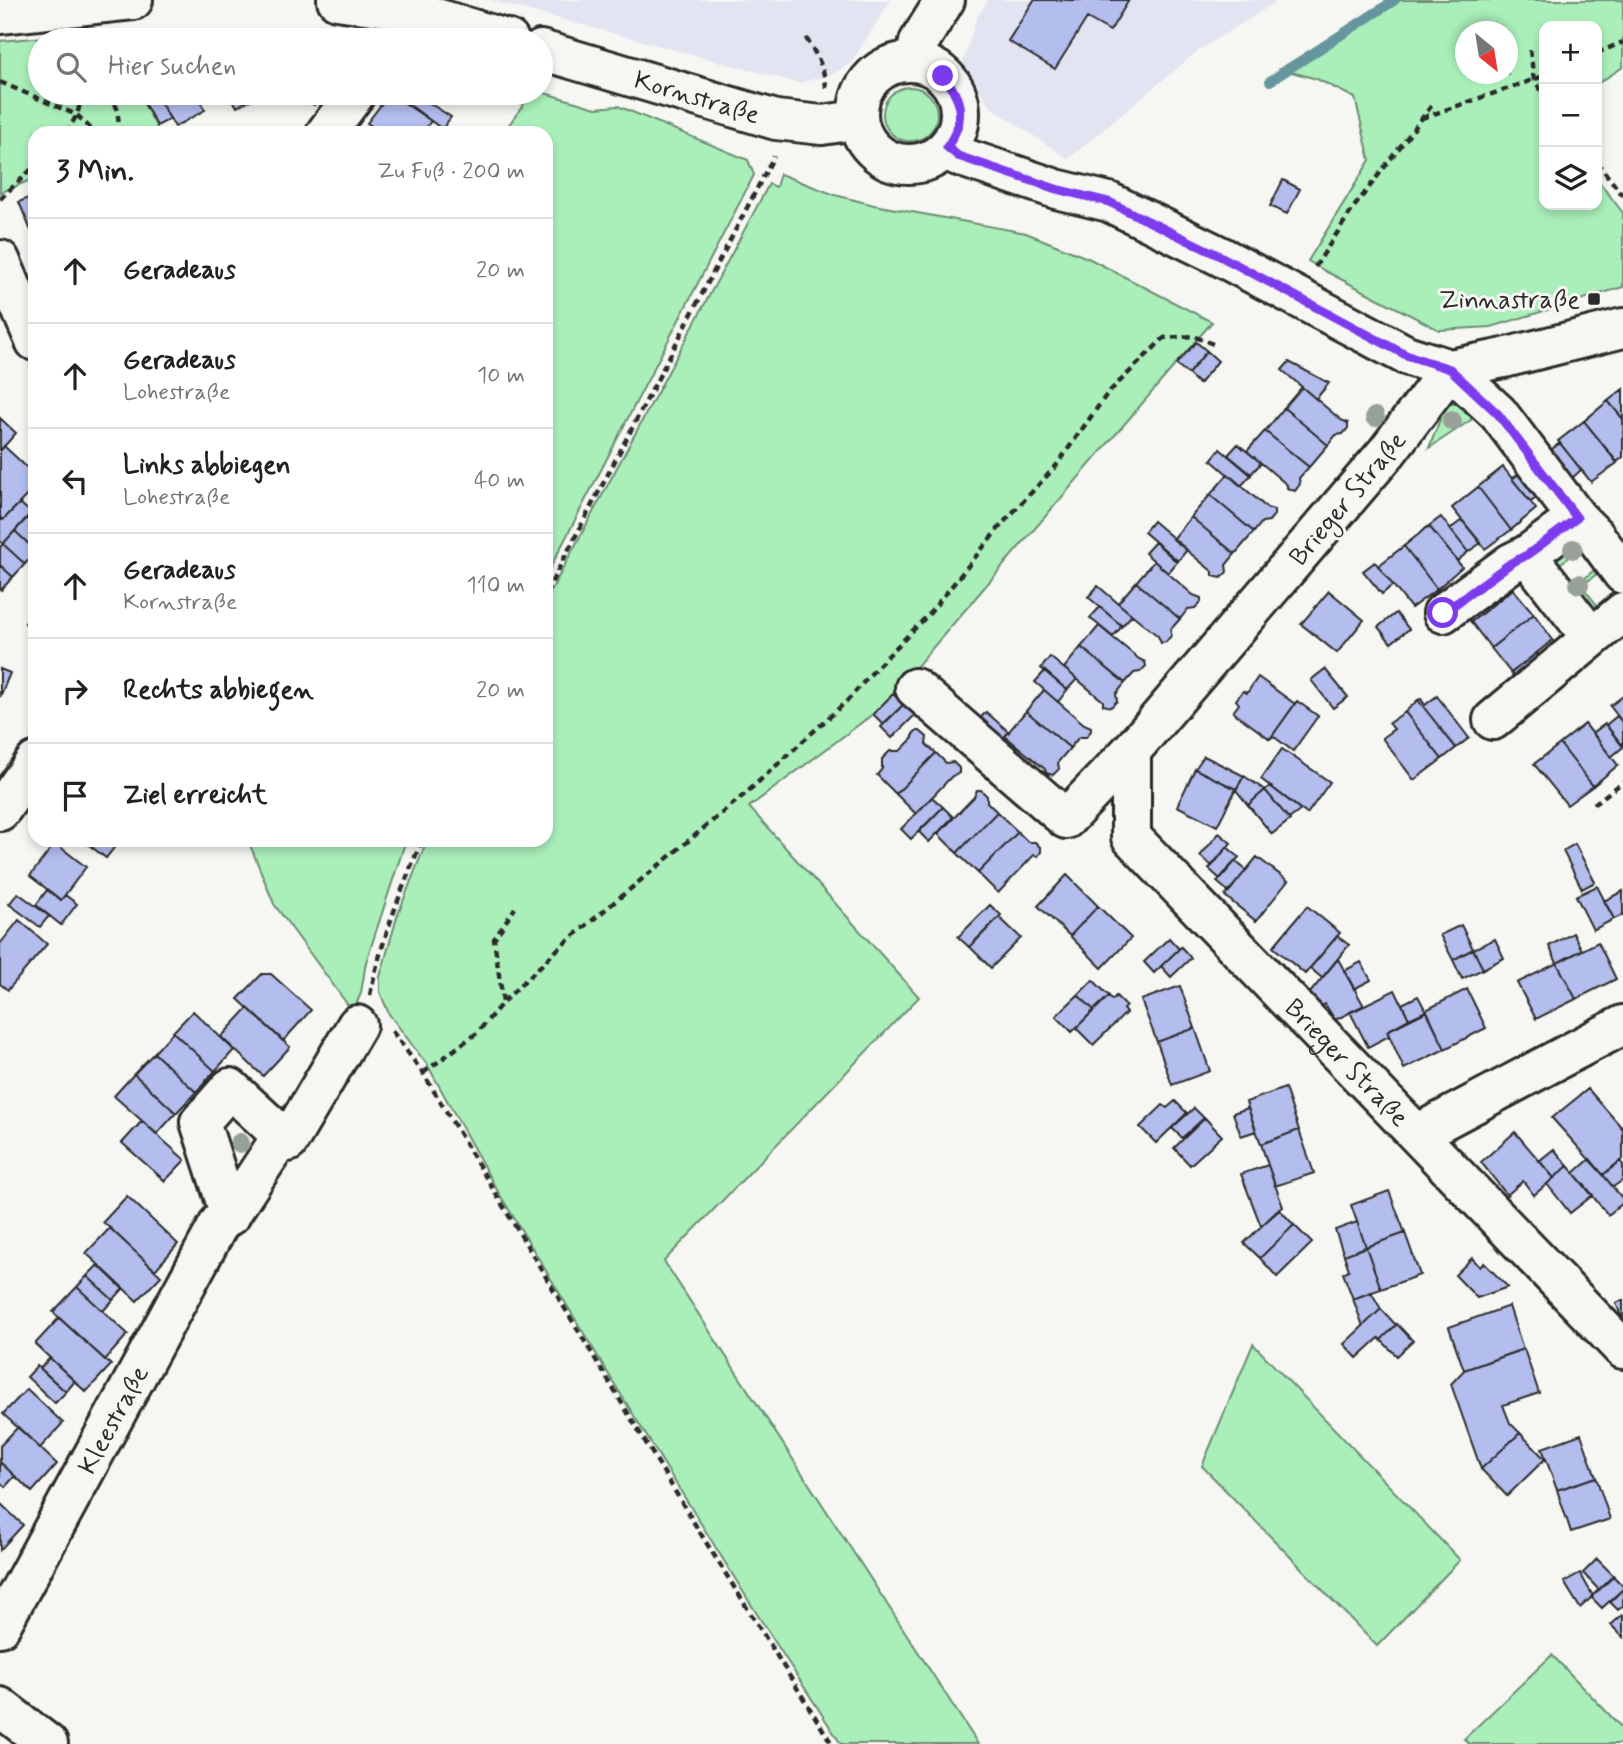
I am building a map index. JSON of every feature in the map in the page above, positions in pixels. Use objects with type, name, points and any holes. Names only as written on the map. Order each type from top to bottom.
[{"type":"street","points":[[0,15],[133,0]]},
{"type":"street","points":[[337,0],[403,26]]},
{"type":"street","points":[[915,62],[919,41],[945,0]]},
{"type":"street","name":"Kornstraße","points":[[553,54],[780,121],[842,122]]},
{"type":"street","points":[[915,62],[930,66],[954,88],[960,118],[956,134],[947,147],[934,158],[919,164],[902,165],[886,160],[872,150],[862,136],[842,122],[858,104],[872,77],[884,68],[915,62]]},
{"type":"street","points":[[331,126],[347,105]]},
{"type":"street","points":[[947,147],[958,156],[991,168],[1056,189],[1109,202],[1220,256],[1406,355],[1450,369],[1498,414],[1623,574]]},
{"type":"street","points":[[0,260],[28,325]]},
{"type":"street","points":[[1450,369],[1623,328]]},
{"type":"street","name":"Brieger Straße","points":[[915,688],[1066,819],[1132,751],[1387,452],[1450,369]]},
{"type":"street","points":[[1443,613],[1577,518]]},
{"type":"street","points":[[1527,555],[1591,637]]},
{"type":"street","points":[[1493,720],[1623,612]]},
{"type":"street","name":"Brieger Straße","points":[[1132,751],[1130,837],[1623,1349]]},
{"type":"street","name":"Kleestraße","points":[[0,1627],[220,1222],[230,1215],[282,1136],[288,1142],[362,1015]]},
{"type":"street","points":[[1417,1134],[1623,1025]]},
{"type":"street","points":[[230,1215],[200,1122],[230,1088],[282,1136]]},
{"type":"street","points":[[0,1707],[48,1744]]},
{"type":"path","points":[[806,37],[819,59],[842,122]]},
{"type":"path","points":[[1602,51],[1623,42]]},
{"type":"path","points":[[1530,50],[1534,80],[1539,87]]},
{"type":"path","points":[[1421,118],[1539,78]]},
{"type":"path","points":[[0,82],[28,94]]},
{"type":"path","points":[[52,105],[77,116],[88,126]]},
{"type":"path","points":[[71,126],[80,105]]},
{"type":"path","points":[[115,105],[119,126]]},
{"type":"path","points":[[1296,297],[1354,207],[1432,106]]},
{"type":"path","points":[[553,580],[774,157],[780,121]]},
{"type":"path","points":[[1602,169],[1623,196]]},
{"type":"path","points":[[0,199],[28,173]]},
{"type":"path","points":[[423,1073],[477,1033],[503,1002],[560,947],[745,794],[848,700],[876,667],[929,614],[1003,523],[1056,466],[1107,394],[1164,338],[1193,336],[1213,344]]},
{"type":"path","points":[[1594,804],[1623,782]]},
{"type":"path","points":[[419,847],[391,917],[362,1015],[386,1023],[423,1073],[699,1531],[832,1744]]},
{"type":"path","points":[[503,1002],[494,939],[515,908]]},
{"type":"shaded area","points":[[489,0],[891,0],[851,63],[831,75],[798,83]]},
{"type":"shaded area","points":[[988,0],[1279,0],[1198,51],[1068,159],[991,107],[962,65],[977,17]]},
{"type":"green space","points":[[1395,0],[1623,0],[1623,67],[1602,81],[1602,21],[1539,21],[1539,210],[1602,210],[1602,186],[1623,213],[1623,287],[1491,327],[1439,330],[1308,261],[1370,160],[1355,98],[1317,79],[1280,69]]},
{"type":"green space","points":[[28,39],[28,105],[145,105],[156,126],[28,126],[28,181],[0,193],[0,41]]},
{"type":"green space","points":[[910,87],[929,95],[937,114],[929,133],[910,141],[891,133],[883,114],[891,95]]},
{"type":"green space","points":[[553,95],[596,108],[618,106],[748,160],[754,175],[553,563],[553,126],[508,126],[523,105],[553,105]]},
{"type":"green space","points":[[780,174],[835,195],[874,205],[1026,233],[1090,259],[1212,322],[893,694],[873,714],[749,807],[919,997],[664,1261],[978,1744],[841,1744],[623,1398],[494,1185],[428,1066],[389,1014],[380,992],[380,977],[397,917],[424,847],[553,847],[553,587],[769,184],[776,187]]},
{"type":"green space","points":[[1463,401],[1471,412],[1471,420],[1429,448],[1446,404]]},
{"type":"green space","points":[[1577,542],[1600,571],[1582,586],[1597,605],[1616,590],[1620,592],[1620,595],[1596,612],[1576,586],[1594,570],[1579,550],[1561,563],[1556,562],[1556,558]]},
{"type":"green space","points":[[251,847],[404,847],[366,962],[361,993],[353,1012],[274,904]]},
{"type":"green space","points":[[1253,1344],[1460,1560],[1377,1646],[1202,1466]]},
{"type":"green space","points":[[1552,1655],[1623,1729],[1623,1744],[1469,1744],[1464,1739]]},
{"type":"building","points":[[1034,0],[1129,0],[1110,31],[1087,18],[1055,69],[1008,41]]},
{"type":"building","points":[[145,105],[162,105],[170,119],[157,126]]},
{"type":"building","points":[[162,105],[202,105],[205,110],[174,126]]},
{"type":"building","points":[[381,105],[408,105],[431,121],[427,126],[372,126],[367,123]]},
{"type":"building","points":[[410,105],[432,105],[451,117],[444,126],[438,126]]},
{"type":"building","points":[[1283,180],[1300,189],[1287,214],[1270,206]]},
{"type":"building","points":[[28,198],[28,223],[19,202]]},
{"type":"building","points":[[1196,342],[1207,351],[1188,374],[1176,364]]},
{"type":"building","points":[[1207,351],[1218,361],[1199,384],[1188,374]]},
{"type":"building","points":[[1289,362],[1329,383],[1316,399],[1282,370]]},
{"type":"building","points":[[1302,387],[1348,423],[1343,434],[1336,435],[1328,445],[1284,408]]},
{"type":"building","points":[[1623,389],[1623,419],[1608,401]]},
{"type":"building","points":[[1608,401],[1623,419],[1623,457],[1617,462],[1584,421]]},
{"type":"building","points":[[1284,408],[1328,445],[1309,467],[1265,431]]},
{"type":"building","points":[[0,418],[16,433],[0,451]]},
{"type":"building","points":[[1584,421],[1617,463],[1591,482],[1558,441]]},
{"type":"building","points":[[1265,431],[1309,467],[1299,478],[1300,484],[1295,491],[1287,488],[1287,485],[1247,451]]},
{"type":"building","points":[[1560,443],[1581,470],[1570,480],[1548,452]]},
{"type":"building","points":[[1238,444],[1261,463],[1251,474],[1228,455]]},
{"type":"building","points":[[4,446],[28,468],[28,494],[3,520],[0,517],[0,451]]},
{"type":"building","points":[[1220,449],[1251,475],[1241,486],[1211,460]]},
{"type":"building","points":[[1503,467],[1536,509],[1511,530],[1478,487]]},
{"type":"building","points":[[1524,470],[1543,493],[1531,502],[1512,479]]},
{"type":"building","points":[[1228,474],[1267,508],[1274,510],[1269,521],[1262,522],[1254,532],[1210,495]]},
{"type":"building","points":[[1478,487],[1511,530],[1485,549],[1452,508]]},
{"type":"building","points":[[1210,495],[1254,532],[1235,554],[1191,517]]},
{"type":"building","points":[[20,503],[28,510],[28,516],[3,544],[0,541],[0,520]]},
{"type":"building","points":[[1191,517],[1235,554],[1226,565],[1227,572],[1221,578],[1213,576],[1213,572],[1173,539]]},
{"type":"building","points":[[1441,517],[1468,552],[1457,561],[1429,526]]},
{"type":"building","points":[[27,518],[28,543],[15,531]]},
{"type":"building","points":[[1462,520],[1481,543],[1468,552],[1450,529]]},
{"type":"building","points":[[1153,521],[1187,550],[1178,561],[1144,532]]},
{"type":"building","points":[[1429,526],[1462,567],[1437,589],[1404,546]]},
{"type":"building","points":[[15,531],[28,543],[28,561],[25,564],[3,544]]},
{"type":"building","points":[[1155,542],[1177,562],[1168,573],[1145,553]]},
{"type":"building","points":[[3,544],[25,564],[13,577],[0,565],[0,547]]},
{"type":"building","points":[[1404,546],[1437,589],[1411,608],[1378,566]]},
{"type":"building","points":[[1154,561],[1193,595],[1201,598],[1195,608],[1188,609],[1180,619],[1136,582]]},
{"type":"building","points":[[1375,562],[1393,585],[1382,594],[1363,571]]},
{"type":"building","points":[[0,565],[13,577],[1,590],[0,589]]},
{"type":"building","points":[[1136,582],[1180,619],[1171,629],[1171,636],[1166,642],[1161,643],[1158,636],[1118,603]]},
{"type":"building","points":[[1497,582],[1506,594],[1471,622],[1462,610]]},
{"type":"building","points":[[1098,586],[1132,615],[1122,626],[1088,597]]},
{"type":"building","points":[[1513,589],[1534,614],[1491,648],[1471,622]]},
{"type":"building","points":[[1329,591],[1364,620],[1337,653],[1301,624]]},
{"type":"building","points":[[1100,607],[1122,626],[1113,637],[1090,618]]},
{"type":"building","points":[[1396,613],[1409,629],[1391,643],[1378,627]]},
{"type":"building","points":[[1534,614],[1553,640],[1511,673],[1491,648]]},
{"type":"building","points":[[1099,626],[1145,662],[1146,666],[1140,672],[1134,673],[1125,683],[1081,647]]},
{"type":"building","points":[[1081,647],[1125,683],[1116,694],[1117,701],[1111,707],[1103,705],[1103,701],[1064,668]]},
{"type":"building","points":[[1537,653],[1547,665],[1521,685],[1511,673]]},
{"type":"building","points":[[1050,657],[1077,679],[1067,690],[1041,668]]},
{"type":"building","points":[[0,669],[10,673],[0,697]]},
{"type":"building","points":[[1325,669],[1348,697],[1333,708],[1311,680]]},
{"type":"building","points":[[1045,671],[1067,690],[1058,702],[1035,682]]},
{"type":"building","points":[[1258,677],[1295,704],[1270,739],[1233,712],[1239,704],[1236,700],[1243,691],[1247,693]]},
{"type":"building","points":[[1044,690],[1091,727],[1086,737],[1079,737],[1070,748],[1026,711]]},
{"type":"building","points":[[893,694],[904,704],[883,724],[873,714]]},
{"type":"building","points":[[1437,696],[1469,738],[1456,748],[1418,700],[1421,699],[1425,705]]},
{"type":"building","points":[[1623,696],[1623,723],[1610,706]]},
{"type":"building","points":[[1418,700],[1456,748],[1442,759],[1405,712]]},
{"type":"building","points":[[1297,701],[1318,716],[1293,751],[1273,736],[1270,739]]},
{"type":"building","points":[[904,704],[915,715],[892,738],[881,727]]},
{"type":"building","points":[[1026,711],[1070,748],[1058,762],[1059,769],[1053,775],[1046,773],[1045,769],[1005,736]]},
{"type":"building","points":[[986,712],[1009,732],[1005,736],[1017,746],[1010,753],[975,724]]},
{"type":"building","points":[[1405,712],[1442,759],[1414,780],[1382,738],[1394,729],[1389,723]]},
{"type":"building","points":[[1617,716],[1623,723],[1623,746],[1606,725]]},
{"type":"building","points":[[1585,724],[1618,765],[1593,786],[1560,744]]},
{"type":"building","points":[[1605,724],[1623,747],[1611,757],[1593,733]]},
{"type":"building","points":[[916,731],[927,737],[926,744],[936,753],[896,794],[877,775],[882,769],[882,759],[890,751],[900,751]]},
{"type":"building","points":[[1560,744],[1593,786],[1567,805],[1534,764]]},
{"type":"building","points":[[1282,749],[1330,782],[1307,814],[1261,779]]},
{"type":"building","points":[[936,753],[946,763],[953,762],[959,768],[959,773],[952,776],[916,814],[896,794]]},
{"type":"building","points":[[1204,756],[1244,776],[1236,789],[1195,769]]},
{"type":"building","points":[[1195,769],[1236,789],[1217,826],[1177,806]]},
{"type":"building","points":[[1244,776],[1265,790],[1248,805],[1236,790]]},
{"type":"building","points":[[1270,786],[1301,810],[1289,819],[1265,790]]},
{"type":"building","points":[[977,790],[987,796],[987,802],[997,812],[957,853],[938,834],[974,797]]},
{"type":"building","points":[[1265,790],[1290,820],[1272,834],[1248,805]]},
{"type":"building","points":[[932,797],[943,807],[911,839],[901,829]]},
{"type":"building","points":[[943,807],[953,817],[929,842],[919,832]]},
{"type":"building","points":[[997,812],[1018,832],[978,873],[957,853]]},
{"type":"building","points":[[1018,832],[1028,842],[1035,842],[1041,852],[1038,856],[1034,855],[998,893],[978,873]]},
{"type":"building","points":[[1219,833],[1231,843],[1212,866],[1200,856]]},
{"type":"building","points":[[1575,844],[1595,882],[1582,889],[1563,851]]},
{"type":"building","points":[[52,847],[60,847],[86,867],[61,900],[30,876]]},
{"type":"building","points":[[92,847],[115,847],[106,858]]},
{"type":"building","points":[[1227,847],[1239,857],[1220,879],[1209,869]]},
{"type":"building","points":[[1257,857],[1288,881],[1256,921],[1225,896]]},
{"type":"building","points":[[1235,861],[1246,870],[1229,892],[1217,882]]},
{"type":"building","points":[[1067,875],[1098,906],[1070,936],[1038,906]]},
{"type":"building","points":[[1597,886],[1614,919],[1593,930],[1576,896]]},
{"type":"building","points":[[47,890],[61,900],[65,895],[77,904],[61,925],[36,905]]},
{"type":"building","points":[[1623,891],[1623,915],[1614,919],[1604,901]]},
{"type":"building","points":[[18,893],[49,916],[40,927],[9,904]]},
{"type":"building","points":[[990,905],[1001,915],[969,947],[958,937]]},
{"type":"building","points":[[1098,906],[1131,938],[1102,968],[1070,936]]},
{"type":"building","points":[[1307,906],[1340,933],[1305,974],[1273,947]]},
{"type":"building","points":[[999,917],[1021,938],[991,968],[970,947]]},
{"type":"building","points":[[19,920],[47,944],[8,990],[0,984],[0,944]]},
{"type":"building","points":[[1461,925],[1473,949],[1453,960],[1440,935]]},
{"type":"building","points":[[1573,933],[1582,950],[1557,963],[1549,946]]},
{"type":"building","points":[[1337,936],[1349,945],[1322,978],[1310,968]]},
{"type":"building","points":[[1169,938],[1179,949],[1154,973],[1144,962]]},
{"type":"building","points":[[1495,939],[1504,958],[1483,969],[1473,949]]},
{"type":"building","points":[[1598,942],[1616,979],[1576,999],[1557,963]]},
{"type":"building","points":[[1181,947],[1191,958],[1171,977],[1161,966]]},
{"type":"building","points":[[1473,949],[1483,969],[1462,979],[1453,960]]},
{"type":"building","points":[[1338,959],[1364,1006],[1335,1020],[1325,1004],[1320,1007],[1309,994]]},
{"type":"building","points":[[1361,962],[1371,980],[1354,989],[1344,971]]},
{"type":"building","points":[[1557,963],[1576,999],[1536,1019],[1517,983]]},
{"type":"building","points":[[262,974],[271,974],[311,1010],[283,1041],[238,999]]},
{"type":"building","points":[[1093,980],[1109,996],[1094,1010],[1078,995]]},
{"type":"building","points":[[1180,986],[1195,1028],[1157,1042],[1141,1000]]},
{"type":"building","points":[[1467,989],[1486,1028],[1445,1049],[1426,1010]]},
{"type":"building","points":[[1395,990],[1409,1019],[1387,1031],[1389,1036],[1368,1047],[1350,1012]]},
{"type":"building","points":[[1078,995],[1094,1010],[1072,1032],[1056,1016]]},
{"type":"building","points":[[1109,996],[1112,1000],[1116,996],[1126,1006],[1123,1009],[1126,1013],[1093,1045],[1076,1028]]},
{"type":"building","points":[[1418,996],[1426,1011],[1409,1019],[1402,1004]]},
{"type":"building","points":[[248,1008],[290,1047],[263,1076],[221,1037]]},
{"type":"building","points":[[193,1011],[234,1050],[215,1071],[173,1032]]},
{"type":"building","points":[[1427,1011],[1445,1049],[1404,1069],[1387,1031]]},
{"type":"building","points":[[1195,1028],[1210,1071],[1172,1085],[1157,1042]]},
{"type":"building","points":[[173,1032],[215,1071],[196,1092],[154,1053]]},
{"type":"building","points":[[154,1053],[196,1092],[176,1113],[134,1074]]},
{"type":"building","points":[[134,1074],[176,1113],[157,1134],[114,1096]]},
{"type":"building","points":[[1285,1088],[1299,1130],[1261,1144],[1246,1102]]},
{"type":"building","points":[[1588,1089],[1623,1129],[1623,1159],[1603,1175],[1552,1118]]},
{"type":"building","points":[[1175,1101],[1187,1113],[1156,1143],[1140,1127],[1163,1105],[1167,1108]]},
{"type":"building","points":[[1194,1108],[1204,1118],[1182,1138],[1172,1128]]},
{"type":"building","points":[[1248,1108],[1256,1131],[1241,1136],[1233,1113]]},
{"type":"building","points":[[1205,1118],[1222,1136],[1190,1165],[1174,1148]]},
{"type":"building","points":[[142,1121],[185,1160],[165,1181],[122,1143]]},
{"type":"building","points":[[1299,1130],[1314,1173],[1275,1186],[1261,1144]]},
{"type":"building","points":[[1515,1132],[1554,1178],[1534,1195],[1523,1181],[1507,1195],[1481,1162]]},
{"type":"building","points":[[1554,1149],[1568,1166],[1554,1178],[1539,1161]]},
{"type":"building","points":[[1590,1159],[1623,1199],[1623,1203],[1608,1215],[1574,1173]]},
{"type":"building","points":[[1620,1161],[1623,1165],[1623,1180],[1613,1187],[1603,1175]]},
{"type":"building","points":[[1268,1165],[1283,1207],[1261,1226],[1241,1174]]},
{"type":"building","points":[[1568,1166],[1593,1195],[1570,1213],[1547,1184]]},
{"type":"building","points":[[1389,1191],[1405,1233],[1366,1247],[1351,1205]]},
{"type":"building","points":[[127,1196],[178,1244],[155,1270],[103,1222]]},
{"type":"building","points":[[1279,1209],[1294,1225],[1260,1258],[1244,1243]]},
{"type":"building","points":[[1357,1222],[1366,1247],[1344,1255],[1335,1230]]},
{"type":"building","points":[[1294,1225],[1312,1243],[1277,1277],[1260,1258]]},
{"type":"building","points":[[110,1228],[161,1276],[137,1301],[86,1253]]},
{"type":"building","points":[[1405,1233],[1420,1275],[1381,1289],[1366,1247]]},
{"type":"building","points":[[1366,1247],[1381,1289],[1353,1299],[1343,1273],[1349,1270],[1344,1255]]},
{"type":"building","points":[[1472,1258],[1480,1267],[1484,1263],[1508,1287],[1477,1298],[1455,1275]]},
{"type":"building","points":[[98,1265],[123,1289],[113,1300],[87,1276]]},
{"type":"building","points":[[87,1276],[113,1300],[103,1311],[77,1287]]},
{"type":"building","points":[[77,1287],[128,1334],[105,1360],[53,1312]]},
{"type":"building","points":[[1371,1292],[1381,1309],[1363,1326],[1353,1299]]},
{"type":"building","points":[[1623,1300],[1623,1318],[1622,1318],[1616,1303]]},
{"type":"building","points":[[1509,1306],[1523,1349],[1464,1370],[1449,1327]]},
{"type":"building","points":[[1381,1309],[1396,1325],[1357,1358],[1344,1344]]},
{"type":"building","points":[[59,1318],[111,1365],[86,1392],[35,1344]]},
{"type":"building","points":[[1397,1324],[1413,1341],[1397,1356],[1381,1340]]},
{"type":"building","points":[[1524,1349],[1539,1393],[1503,1405],[1510,1423],[1520,1433],[1481,1469],[1451,1384],[1464,1370]]},
{"type":"building","points":[[50,1358],[75,1381],[66,1392],[40,1368]]},
{"type":"building","points":[[37,1366],[66,1392],[55,1403],[27,1377]]},
{"type":"building","points":[[27,1389],[63,1423],[40,1448],[3,1414]]},
{"type":"building","points":[[18,1427],[57,1464],[32,1492],[0,1462],[0,1446]]},
{"type":"building","points":[[1520,1433],[1545,1459],[1507,1496],[1481,1469]]},
{"type":"building","points":[[1581,1434],[1596,1477],[1557,1490],[1542,1448]]},
{"type":"building","points":[[0,1462],[15,1476],[5,1487],[0,1482]]},
{"type":"building","points":[[1596,1477],[1610,1519],[1571,1532],[1557,1490]]},
{"type":"building","points":[[0,1503],[23,1525],[0,1550]]},
{"type":"building","points":[[1597,1559],[1614,1576],[1599,1590],[1583,1573]]},
{"type":"building","points":[[1580,1573],[1593,1596],[1580,1608],[1564,1582]]},
{"type":"building","points":[[1613,1576],[1623,1589],[1602,1608],[1591,1597]]},
{"type":"building","points":[[1623,1589],[1623,1606],[1618,1610],[1610,1602]]},
{"type":"building","points":[[1623,1616],[1623,1637],[1611,1625]]},
{"type":"waterway","points":[[1270,81],[1395,0]]},
{"type":"place","name":"Zinnastraße","points":[[1594,299]]},
{"type":"route","points":[[943,76],[954,88],[959,103],[960,118],[956,134],[947,147],[958,156],[1056,189],[1109,202],[1220,256],[1406,355],[1450,369],[1498,414],[1577,518],[1443,613]]}]
